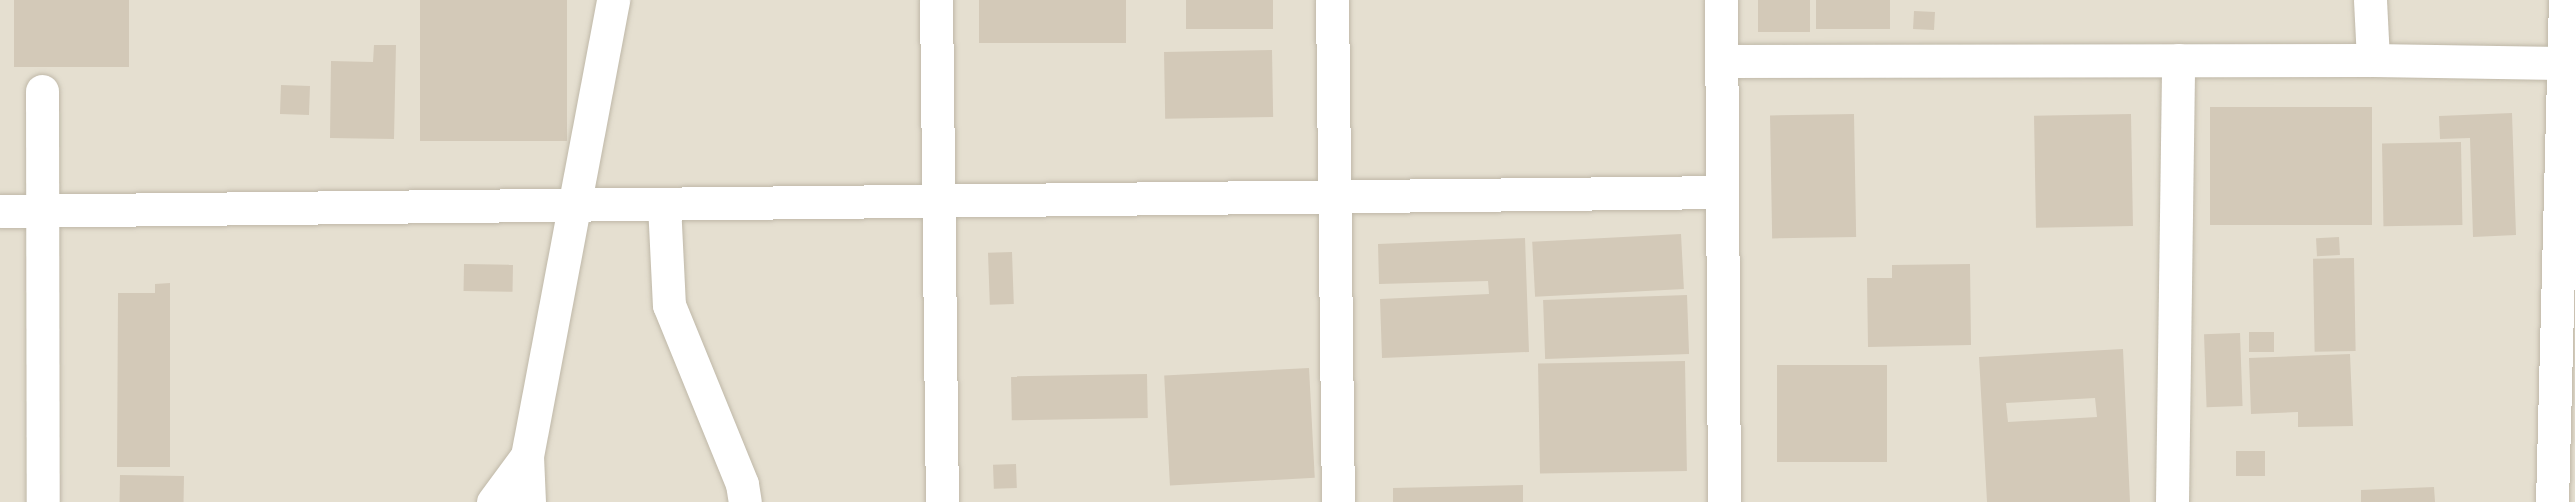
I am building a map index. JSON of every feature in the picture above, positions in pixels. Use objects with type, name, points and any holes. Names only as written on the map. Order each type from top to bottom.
[{"type":"street","points":[[529,502],[527,456],[613,0]]},
{"type":"street","points":[[936,0],[942,502]]},
{"type":"street","points":[[1332,0],[1338,502]]},
{"type":"street","points":[[1721,0],[1724,502]]},
{"type":"street","points":[[2370,0],[2373,60]]},
{"type":"street","points":[[2552,502],[2569,63],[2565,0]]},
{"type":"street","points":[[2172,502],[2178,60]]},
{"type":"street","points":[[1721,61],[2373,60],[2569,63]]},
{"type":"street","points":[[42,91],[43,502]]},
{"type":"street","points":[[0,211],[1722,192]]},
{"type":"street","points":[[664,204],[669,304],[742,484],[745,502]]},
{"type":"street","points":[[493,502],[527,456]]},
{"type":"shaded area","points":[[0,0],[2575,0],[2575,502],[0,502]]},
{"type":"building","points":[[14,0],[129,0],[129,67],[14,67]]},
{"type":"building","points":[[420,0],[567,0],[567,141],[420,141]]},
{"type":"building","points":[[979,0],[1126,0],[1126,43],[979,43]]},
{"type":"building","points":[[1186,0],[1273,0],[1273,29],[1186,29]]},
{"type":"building","points":[[1758,0],[1810,0],[1810,32],[1758,32]]},
{"type":"building","points":[[1816,0],[1890,0],[1890,29],[1816,29]]},
{"type":"building","points":[[1914,11],[1935,12],[1934,30],[1913,29]]},
{"type":"building","points":[[374,45],[396,45],[394,139],[330,138],[331,61],[373,62]]},
{"type":"building","points":[[1272,50],[1273,117],[1165,119],[1164,52]]},
{"type":"building","points":[[281,85],[310,86],[309,115],[280,114]]},
{"type":"building","points":[[2210,107],[2372,107],[2372,225],[2210,225]]},
{"type":"building","points":[[2512,113],[2516,235],[2473,237],[2470,138],[2440,139],[2439,116]]},
{"type":"building","points":[[1854,114],[1856,237],[1772,238],[1770,115]]},
{"type":"building","points":[[2131,114],[2133,226],[2036,228],[2034,116]]},
{"type":"building","points":[[2461,142],[2462,225],[2383,226],[2382,143]]},
{"type":"building","points":[[1681,234],[1684,289],[1535,297],[1532,242]]},
{"type":"building","points":[[2339,237],[2340,255],[2317,256],[2316,238]]},
{"type":"building","points":[[1525,238],[1529,352],[1382,358],[1380,299],[1489,294],[1488,281],[1379,284],[1378,244]]},
{"type":"building","points":[[1012,252],[1014,304],[990,305],[988,253]]},
{"type":"building","points":[[2354,258],[2356,351],[2315,352],[2313,259]]},
{"type":"building","points":[[464,264],[513,265],[513,292],[464,291]]},
{"type":"building","points":[[1970,264],[1971,345],[1868,347],[1867,278],[1892,278],[1892,265]]},
{"type":"building","points":[[170,283],[170,467],[117,467],[118,293],[155,293],[155,284]]},
{"type":"building","points":[[1687,295],[1689,354],[1545,359],[1543,300]]},
{"type":"building","points":[[2249,332],[2274,332],[2274,352],[2249,352]]},
{"type":"building","points":[[2240,333],[2243,406],[2207,407],[2204,334]]},
{"type":"building","points":[[2123,349],[2130,502],[1987,502],[1979,357]],"holes":[[[2095,398],[2097,417],[2008,422],[2006,403]]]},
{"type":"building","points":[[2350,354],[2353,426],[2298,427],[2298,412],[2251,414],[2249,358]]},
{"type":"building","points":[[1685,361],[1687,471],[1540,474],[1538,364]]},
{"type":"building","points":[[1777,365],[1887,365],[1887,462],[1777,462]]},
{"type":"building","points":[[1309,368],[1315,478],[1170,485],[1164,376]]},
{"type":"building","points":[[1147,374],[1148,418],[1012,420],[1011,376]]},
{"type":"building","points":[[2236,451],[2265,451],[2265,476],[2236,476]]},
{"type":"building","points":[[1016,464],[1017,488],[994,489],[993,465]]},
{"type":"building","points":[[120,475],[184,476],[184,502],[120,502]]},
{"type":"building","points":[[1523,485],[1523,502],[1393,502],[1393,488]]},
{"type":"building","points":[[2434,487],[2435,502],[2361,502],[2361,490]]}]
